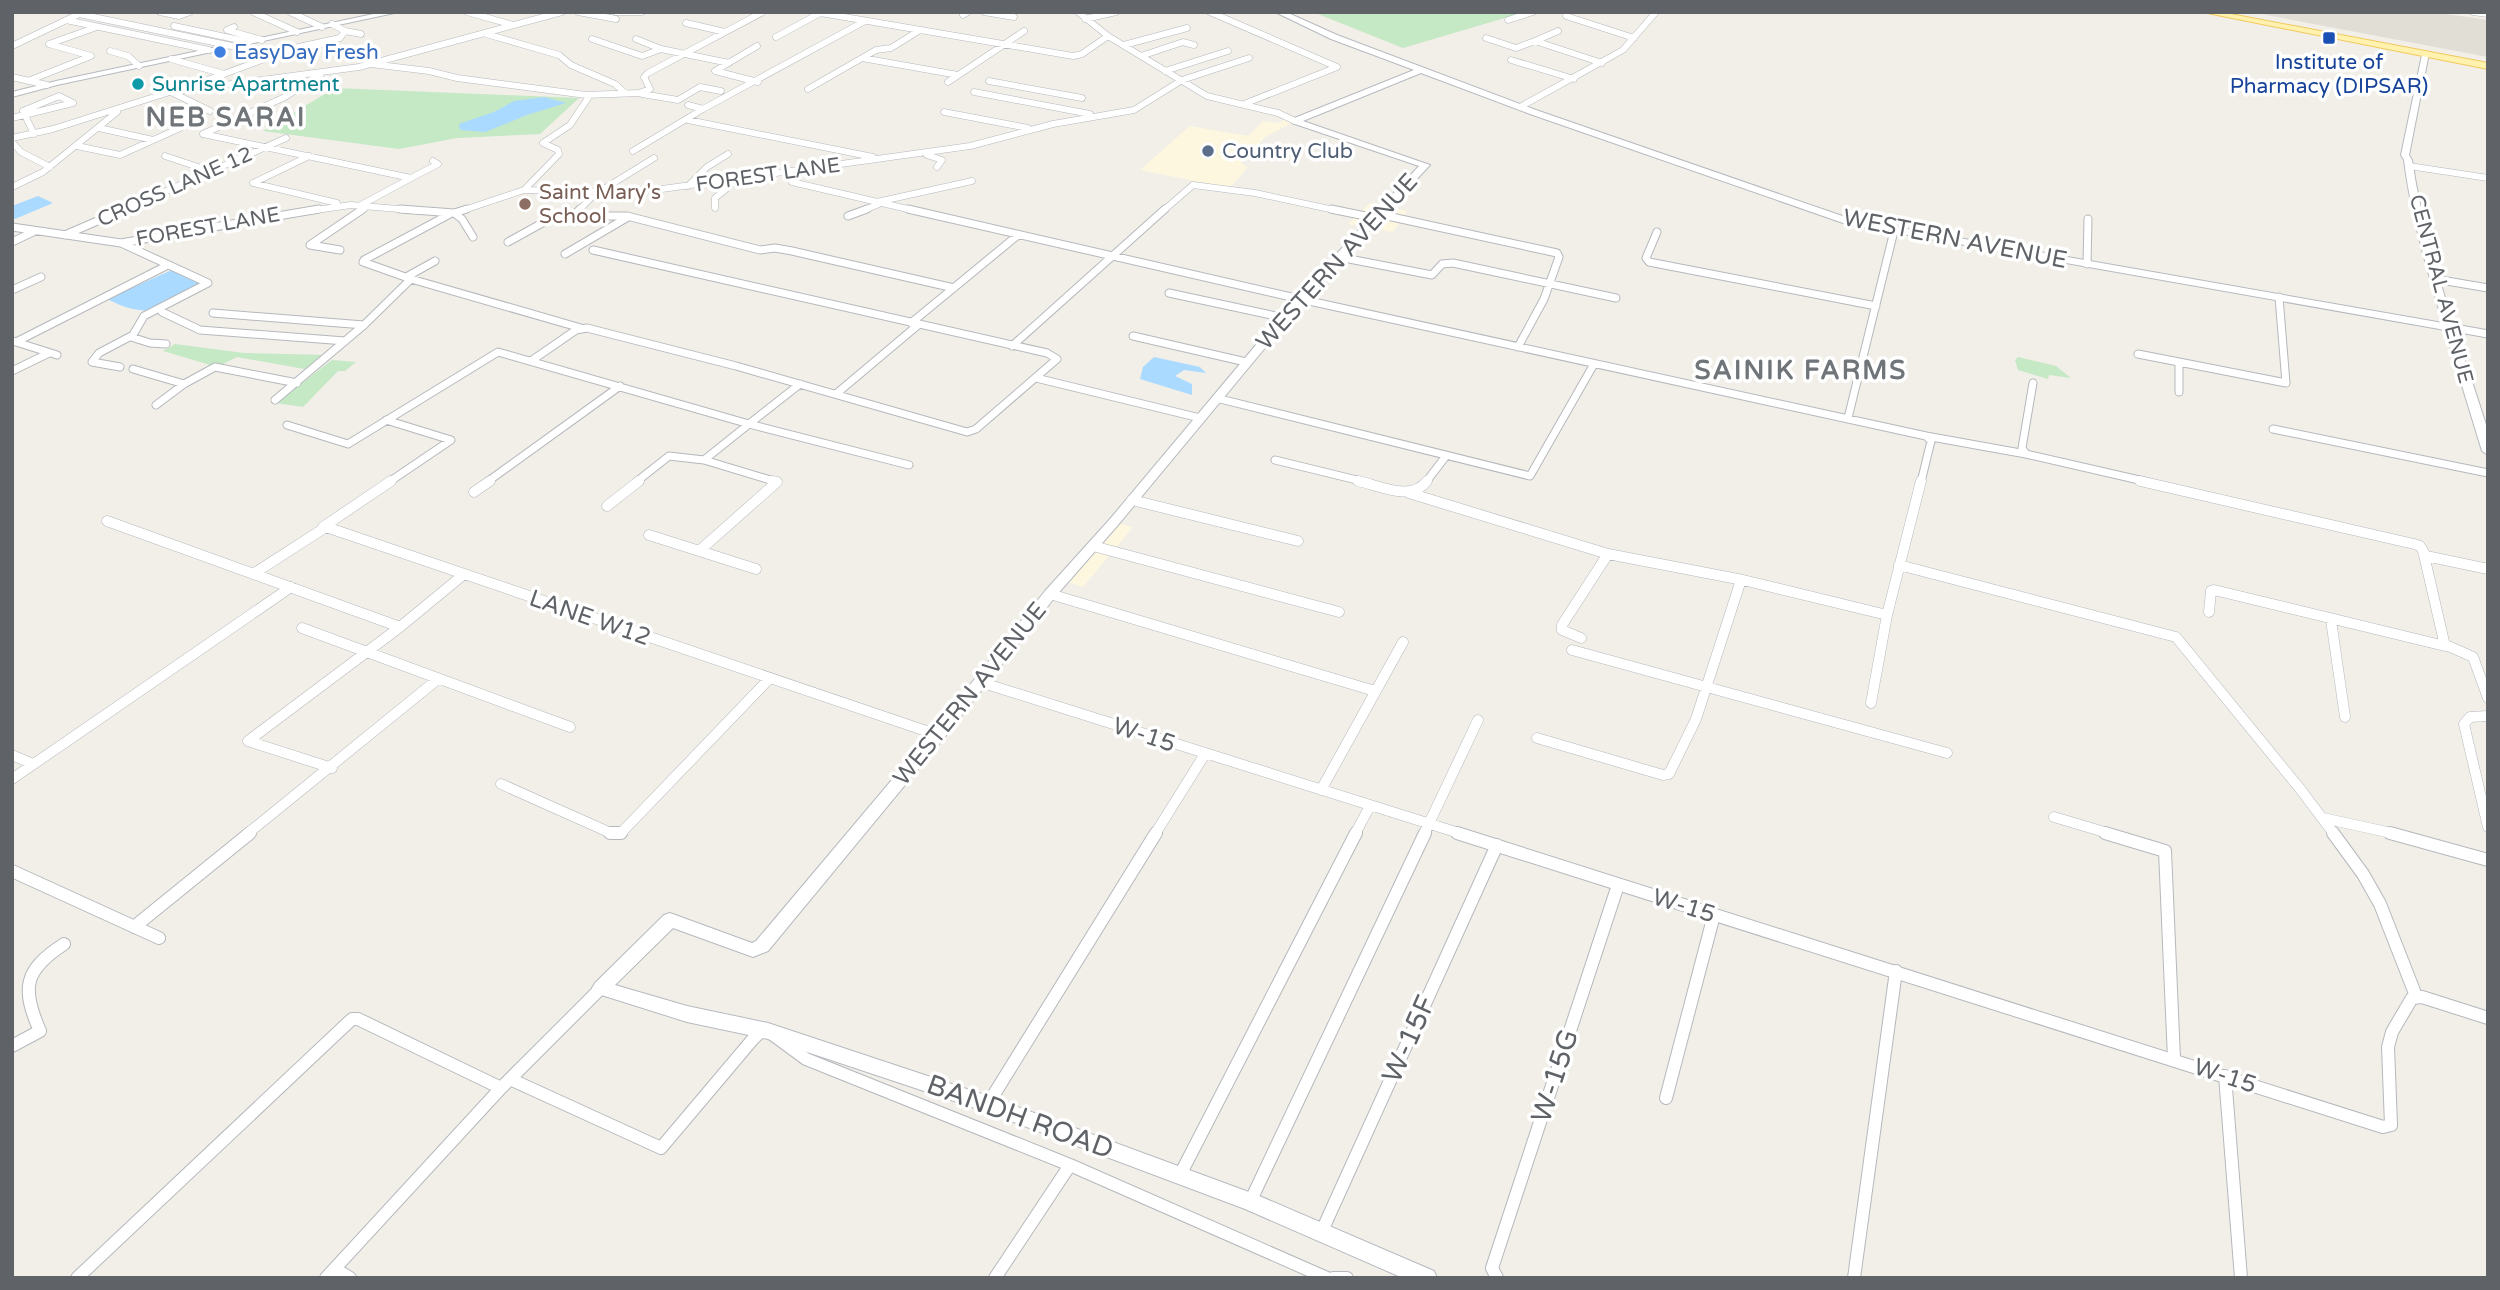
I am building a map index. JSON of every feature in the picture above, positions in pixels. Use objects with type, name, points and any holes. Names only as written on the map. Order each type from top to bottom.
[{"type":"main road","points":[[2207,12],[2488,65]]},
{"type":"main road","points":[[2223,12],[2488,65]]},
{"type":"street","points":[[160,12],[180,16],[190,12]]},
{"type":"street","points":[[253,12],[297,32]]},
{"type":"street","points":[[290,12],[322,27]]},
{"type":"street","points":[[12,95],[56,83],[395,12]]},
{"type":"street","points":[[467,12],[513,25]]},
{"type":"street","points":[[476,14],[486,12]]},
{"type":"street","points":[[171,92],[321,74],[371,64],[562,12]]},
{"type":"street","points":[[578,12],[616,16],[642,12]]},
{"type":"street","points":[[639,93],[650,89],[644,77],[646,74],[763,12]]},
{"type":"street","points":[[841,17],[849,12]]},
{"type":"street","points":[[984,12],[1014,17]]},
{"type":"street","points":[[1078,12],[1108,36],[1207,96],[1296,121],[1421,70]]},
{"type":"street","points":[[1085,19],[1116,12]]},
{"type":"street","points":[[1210,12],[1337,67],[1243,105]]},
{"type":"street","name":"WESTERN AVENUE","points":[[1279,12],[1520,107],[1826,215],[1894,231],[2449,327]]},
{"type":"street","points":[[1508,20],[1534,12]]},
{"type":"street","points":[[1520,107],[1623,50],[1656,12]]},
{"type":"street","points":[[2473,12],[2488,14]]},
{"type":"street","points":[[776,37],[818,13],[1076,56],[1108,36]]},
{"type":"street","points":[[12,46],[79,14],[232,46]]},
{"type":"street","points":[[1566,16],[1634,38]]},
{"type":"street","points":[[66,20],[209,50]]},
{"type":"street","points":[[91,56],[50,44],[114,20]]},
{"type":"street","points":[[632,151],[703,109],[758,82],[866,21]]},
{"type":"street","points":[[686,23],[725,32]]},
{"type":"street","points":[[332,24],[345,31],[361,34]]},
{"type":"street","points":[[174,26],[249,42]]},
{"type":"street","points":[[234,27],[227,30],[262,40]]},
{"type":"street","points":[[1124,45],[1187,28]]},
{"type":"street","points":[[134,36],[153,29]]},
{"type":"street","points":[[808,89],[877,49],[891,48],[920,30]]},
{"type":"street","points":[[50,167],[21,152],[12,140],[123,108],[294,48],[340,38],[345,31]]},
{"type":"street","points":[[948,82],[1024,31]]},
{"type":"street","points":[[1486,38],[1516,48],[1558,31]]},
{"type":"street","points":[[484,34],[559,55],[571,65],[615,84],[625,93]]},
{"type":"street","points":[[592,39],[643,56],[661,49]]},
{"type":"street","points":[[636,39],[661,49],[729,63]]},
{"type":"street","points":[[1141,56],[1183,42],[1194,45]]},
{"type":"street","points":[[1536,42],[1602,63]]},
{"type":"street","points":[[317,43],[353,54],[371,64],[590,95],[639,93],[678,100],[700,87],[721,91]]},
{"type":"street","points":[[757,46],[715,71],[758,82]]},
{"type":"street","points":[[110,51],[128,56],[139,66]]},
{"type":"street","points":[[1166,71],[1228,51]]},
{"type":"street","points":[[28,81],[100,54]]},
{"type":"street","points":[[2426,55],[2421,86],[2418,88],[2420,135],[2409,163],[2488,178]]},
{"type":"street","points":[[862,58],[958,75]]},
{"type":"street","name":"FOREST LANE","points":[[12,228],[121,243],[270,215],[359,206],[453,213],[524,190],[599,192],[688,186],[923,154],[1140,108],[1182,80],[1249,58]]},
{"type":"street","points":[[171,59],[223,75],[261,80]]},
{"type":"street","points":[[1511,60],[1574,79]]},
{"type":"street","points":[[321,74],[316,80],[294,92],[203,134],[411,178]]},
{"type":"street","points":[[12,77],[47,85]]},
{"type":"street","points":[[989,81],[1082,98]]},
{"type":"street","points":[[174,82],[190,86]]},
{"type":"street","points":[[56,83],[59,96]]},
{"type":"street","points":[[992,96],[1009,85]]},
{"type":"street","points":[[171,92],[211,111]]},
{"type":"street","points":[[974,92],[1099,116]]},
{"type":"street","points":[[524,190],[559,154],[558,150],[543,143],[570,125],[590,95]]},
{"type":"street","points":[[12,118],[25,115],[73,103],[59,96],[23,111],[25,115],[33,134]]},
{"type":"street","points":[[688,105],[703,109]]},
{"type":"street","points":[[12,187],[50,167],[123,108]]},
{"type":"street","points":[[944,112],[1032,129]]},
{"type":"street","points":[[76,113],[82,120]]},
{"type":"street","points":[[688,120],[880,159]]},
{"type":"street","name":"WESTERN AVENUE","points":[[601,988],[670,920],[753,950],[762,946],[1050,594],[1093,547],[1246,362],[1425,163],[1296,121]]},
{"type":"street","points":[[99,128],[153,140]]},
{"type":"street","points":[[77,146],[120,155],[180,128]]},
{"type":"street","name":"CROSS LANE 12","points":[[64,236],[286,138]]},
{"type":"street","points":[[688,186],[707,167],[728,153]]},
{"type":"street","points":[[923,154],[942,160],[937,167]]},
{"type":"street","points":[[165,156],[210,171]]},
{"type":"street","points":[[309,156],[253,183],[359,206]]},
{"type":"street","points":[[573,216],[599,192],[654,158]]},
{"type":"street","points":[[340,250],[310,245],[359,206],[438,164],[433,161]]},
{"type":"street","name":"CENTRAL AVENUE","points":[[2409,163],[2417,214],[2488,451]]},
{"type":"street","points":[[819,168],[792,182],[1300,299],[1927,436],[2026,454],[2414,544],[2420,546],[2424,555],[2446,645]]},
{"type":"street","points":[[715,208],[715,198],[731,184],[731,180]]},
{"type":"street","points":[[848,216],[878,203],[972,181]]},
{"type":"street","points":[[1012,346],[1189,187],[1198,184],[1377,216],[1557,253],[1559,257],[1550,284],[1518,347]]},
{"type":"street","points":[[473,237],[463,219],[453,213],[362,262],[581,328],[800,384],[967,432],[976,429],[1056,362],[1055,357],[1012,346],[593,250]]},
{"type":"street","points":[[508,242],[553,216],[629,216],[750,248],[792,251],[954,288]]},
{"type":"street","points":[[565,254],[629,216]]},
{"type":"street","points":[[2087,264],[2088,219]]},
{"type":"street","points":[[1848,418],[1894,231]]},
{"type":"street","points":[[12,242],[34,232]]},
{"type":"street","points":[[1657,232],[1646,257],[1647,261],[1876,306]]},
{"type":"street","points":[[836,394],[954,288],[1018,235]]},
{"type":"street","points":[[120,367],[92,362],[99,353],[131,337],[144,316],[208,283],[121,243]]},
{"type":"street","points":[[1339,257],[1432,275],[1442,264],[1453,263],[1616,298]]},
{"type":"street","points":[[275,400],[365,325],[410,277],[435,261]]},
{"type":"street","points":[[14,342],[168,265]]},
{"type":"street","points":[[12,290],[41,276]]},
{"type":"street","points":[[2435,279],[2488,288]]},
{"type":"street","points":[[1169,293],[1285,318]]},
{"type":"street","points":[[2138,354],[2286,383],[2279,297]]},
{"type":"street","points":[[162,312],[200,330],[345,341]]},
{"type":"street","points":[[214,313],[365,325]]},
{"type":"street","points":[[2449,327],[2488,334]]},
{"type":"street","points":[[531,361],[581,328]]},
{"type":"street","points":[[131,337],[150,343],[166,344]]},
{"type":"street","points":[[1133,337],[1246,362]]},
{"type":"street","points":[[12,371],[53,354],[14,342]]},
{"type":"street","points":[[287,425],[348,444],[492,353],[500,352],[749,424],[909,465]]},
{"type":"street","points":[[2179,363],[2179,392]]},
{"type":"street","points":[[1216,398],[1532,475],[1594,364]]},
{"type":"street","points":[[156,405],[184,384],[215,367],[297,383]]},
{"type":"street","points":[[133,369],[184,384]]},
{"type":"street","points":[[1036,378],[1200,418]]},
{"type":"street","points":[[2026,454],[2022,448],[2033,383]]},
{"type":"street","points":[[704,460],[800,384]]},
{"type":"street","points":[[474,492],[620,386]]},
{"type":"street","points":[[253,574],[451,440],[386,420]]},
{"type":"street","points":[[2273,429],[2488,473]]},
{"type":"street","points":[[1871,703],[1887,615],[1931,441],[1927,436]]},
{"type":"street","points":[[607,506],[669,456],[704,460],[777,482],[699,551]]},
{"type":"street","points":[[1409,494],[1421,489],[1446,456]]},
{"type":"street","points":[[1275,460],[1409,494],[1608,554],[1741,580],[1887,615]]},
{"type":"street","points":[[1132,500],[1298,541]]},
{"type":"street","points":[[107,521],[400,627]]},
{"type":"street","name":"LANE W12","points":[[323,527],[937,735]]},
{"type":"street","points":[[649,535],[756,569]]},
{"type":"street","points":[[1093,547],[1339,612]]},
{"type":"street","points":[[1581,638],[1562,630],[1562,625],[1608,554]]},
{"type":"street","points":[[2424,555],[2488,569]]},
{"type":"street","points":[[1899,565],[2176,637],[2323,818],[2376,895],[2416,996],[2488,1018]]},
{"type":"street","points":[[331,768],[248,741],[400,627],[463,575]]},
{"type":"street","points":[[1537,738],[1663,775],[1669,774],[1687,740],[1708,687],[1741,580]]},
{"type":"street","points":[[12,779],[291,587]]},
{"type":"street","points":[[2208,612],[2213,590],[2446,645],[2473,657],[2488,698]]},
{"type":"street","points":[[1050,594],[1375,691]]},
{"type":"street","points":[[2331,620],[2345,717]]},
{"type":"street","points":[[302,628],[570,727]]},
{"type":"street","points":[[1321,790],[1403,642]]},
{"type":"street","points":[[1572,650],[1947,753]]},
{"type":"street","points":[[134,927],[438,679]]},
{"type":"street","points":[[501,784],[613,834],[620,834],[769,679]]},
{"type":"street","name":"W-15","points":[[979,682],[2175,1059],[2382,1127],[2389,1127],[2388,1047],[2392,1032],[2416,996]]},
{"type":"street","points":[[2488,716],[2470,717],[2464,724],[2488,827]]},
{"type":"street","points":[[1250,1202],[1478,720]]},
{"type":"street","points":[[988,1104],[1205,754]]},
{"type":"street","points":[[12,755],[33,764]]},
{"type":"street","points":[[1180,1175],[1370,806]]},
{"type":"street","points":[[2054,817],[2165,851],[2175,1059]]},
{"type":"street","points":[[2323,818],[2362,825],[2488,860]]},
{"type":"street","name":"W-15F","points":[[1321,1233],[1497,845]]},
{"type":"street","points":[[12,870],[159,939]]},
{"type":"street","name":"W-15G","points":[[1495,1273],[1618,885]]},
{"type":"street","points":[[1666,1098],[1714,915]]},
{"type":"street","points":[[12,1046],[40,1031],[31,1011],[27,981],[43,958],[64,944]]},
{"type":"street","points":[[1854,1278],[1896,971]]},
{"type":"street","points":[[350,1278],[330,1273],[506,1083],[601,988]]},
{"type":"street","name":"BANDH ROAD","points":[[601,988],[687,1014],[768,1031],[988,1104],[1250,1202],[1427,1278]]},
{"type":"street","points":[[77,1278],[352,1019],[358,1019],[661,1148],[752,1039],[759,1033],[768,1031],[806,1059],[1070,1165],[1327,1278]]},
{"type":"street","points":[[2225,1076],[2241,1278]]},
{"type":"street","points":[[995,1278],[1070,1165]]},
{"type":"street","points":[[1333,1278],[1347,1278]]},
{"type":"shaded area","points":[[2251,12],[2433,12],[2488,20],[2488,57]]},
{"type":"shaded area","name":"Country Club","points":[[1286,119],[1294,122],[1265,137],[1241,164],[1248,167],[1230,188],[1140,170],[1190,126],[1248,136],[1263,121],[1279,123]]},
{"type":"shaded area","points":[[1370,203],[1407,211],[1393,232],[1348,224]]},
{"type":"shaded area","points":[[1118,523],[1133,527],[1083,587],[1064,581]]},
{"type":"green space","points":[[1313,12],[1525,12],[1403,48]]},
{"type":"green space","points":[[335,88],[579,98],[540,134],[457,138],[399,149],[263,131]]},
{"type":"green space","points":[[175,344],[244,353],[328,355],[310,370],[237,357],[217,367],[163,351]]},
{"type":"green space","points":[[2018,357],[2056,366],[2071,378],[2049,375],[2048,379],[2018,370],[2015,360]]},
{"type":"green space","points":[[332,360],[356,362],[345,371],[338,371],[303,407],[276,403]]},
{"type":"water","points":[[544,97],[566,103],[485,132],[460,130],[459,124],[494,112],[514,101]]},
{"type":"water","points":[[38,196],[53,203],[15,219],[12,217],[12,206]]},
{"type":"water","points":[[174,269],[210,283],[171,304],[149,310],[137,310],[107,299]]},
{"type":"water","points":[[1154,357],[1200,367],[1206,373],[1184,370],[1175,376],[1192,384],[1192,395],[1140,379],[1143,367]]},
{"type":"place","name":"Institute of Pharmacy (DIPSAR)","points":[[2329,38]]},
{"type":"place","name":"EasyDay Fresh","points":[[220,52]]},
{"type":"place","name":"Sunrise Apartment","points":[[138,84]]},
{"type":"place","name":"Country Club","points":[[1208,151]]},
{"type":"place","name":"Saint Mary's School","points":[[525,204]]},
{"type":"district","name":"NEB SARAI","points":[[226,117]]},
{"type":"district","name":"SAINIK FARMS","points":[[1801,370]]}]
